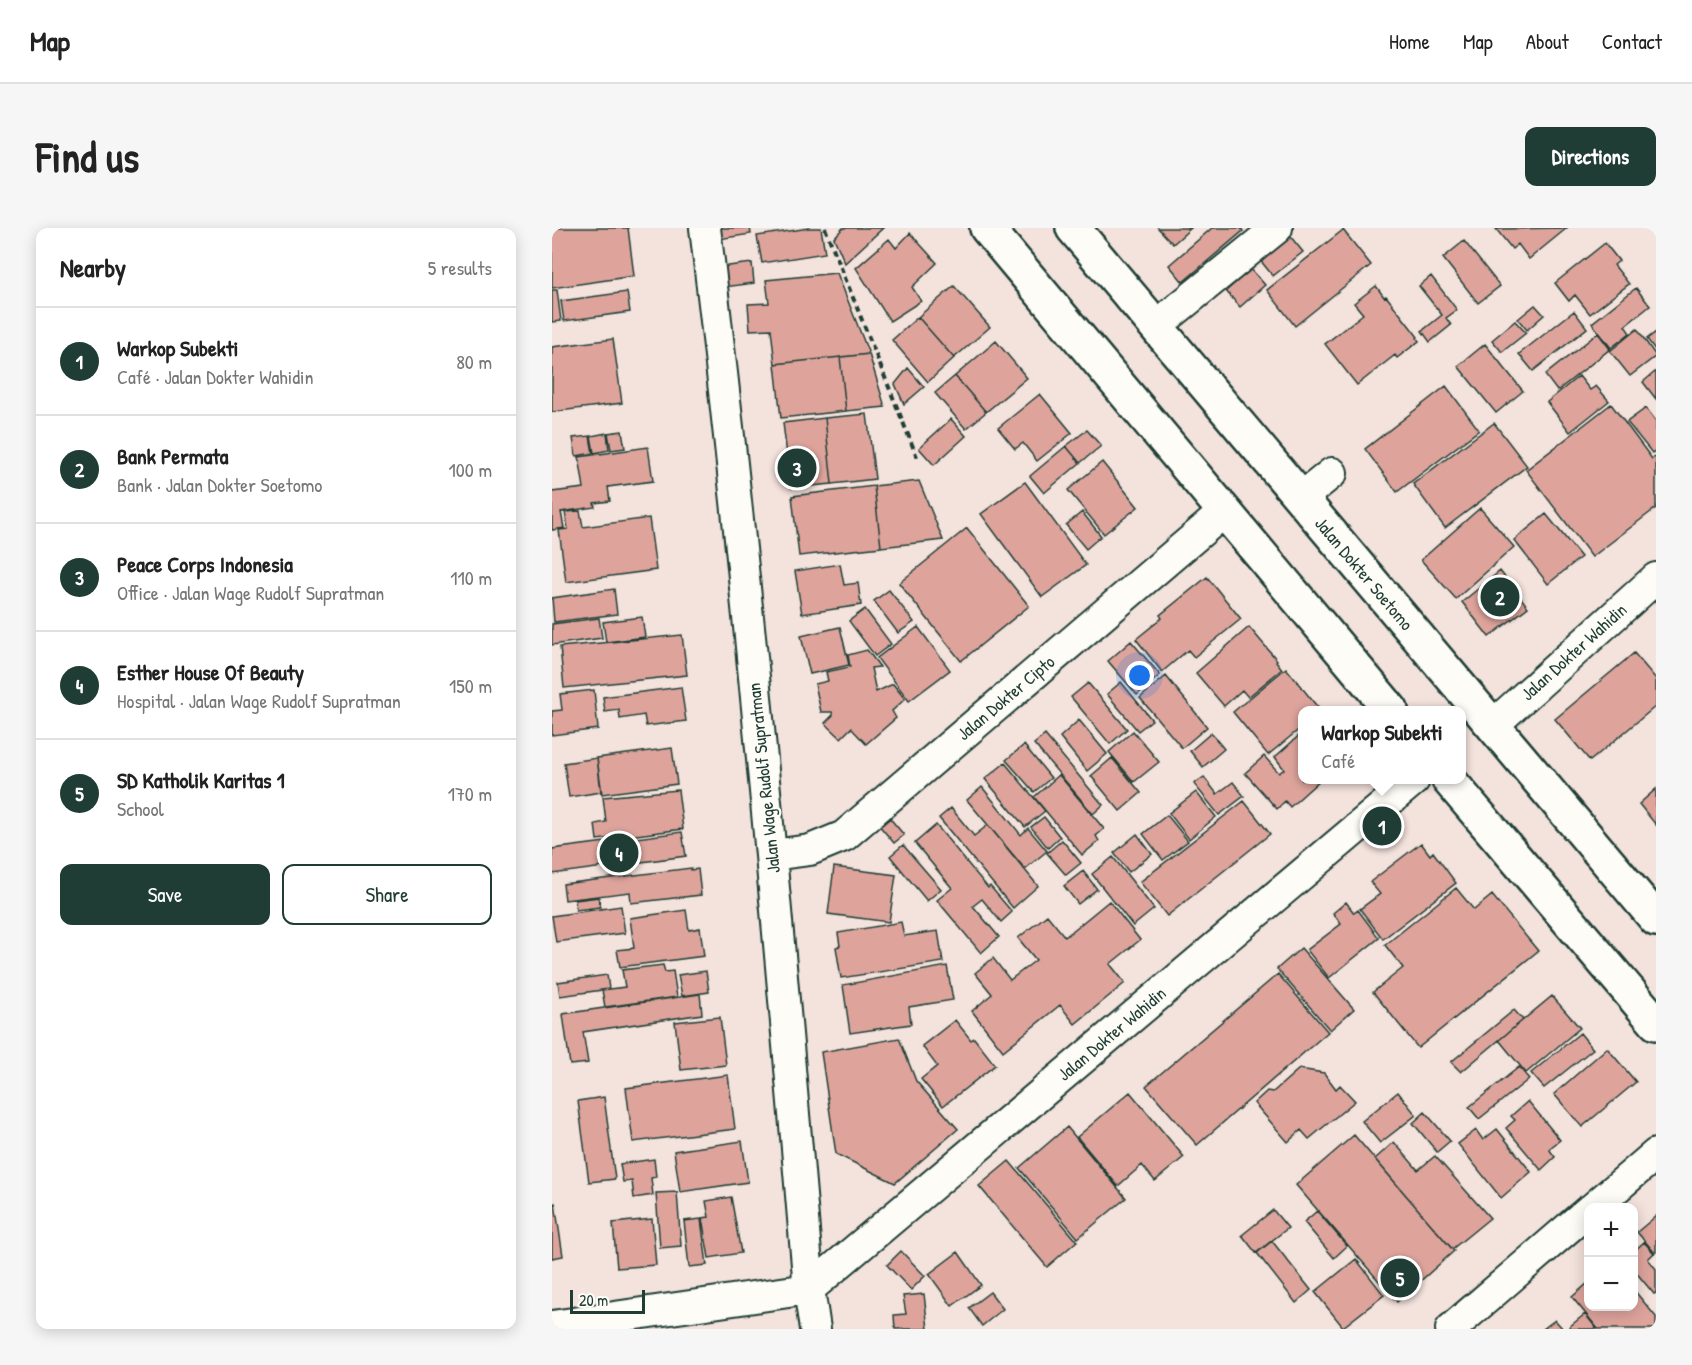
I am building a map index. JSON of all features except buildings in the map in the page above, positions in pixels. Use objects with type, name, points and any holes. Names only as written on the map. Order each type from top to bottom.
[{"type":"main road","points":[[987,228],[1387,706]]},
{"type":"main road","name":"Jalan Dokter Soetomo","points":[[1073,228],[1656,919]]},
{"type":"main road","points":[[1452,784],[1656,1023]]},
{"type":"street","name":"Jalan Wage Rudolf Supratman","points":[[705,228],[728,416],[772,855],[809,1289],[815,1329]]},
{"type":"street","points":[[1155,327],[1277,228]]},
{"type":"street","points":[[1301,498],[1332,473]]},
{"type":"street","name":"Jalan Dokter Cipto","points":[[772,855],[810,850],[844,836],[1224,512]]},
{"type":"street","name":"Jalan Dokter Wahidin","points":[[1492,726],[1656,578]]},
{"type":"street","name":"Jalan Dokter Wahidin","points":[[809,1289],[1409,784]]},
{"type":"street","points":[[1599,1203],[1656,1154]]},
{"type":"street","points":[[1451,1329],[1584,1214]]},
{"type":"street","points":[[552,1326],[809,1289]]},
{"type":"path","points":[[825,228],[917,457]]},
{"type":"place","name":"Peace Corps Indonesia","points":[[797,468]]},
{"type":"place","name":"Bank Permata","points":[[1500,597]]},
{"type":"place","name":"Warkop Subekti","points":[[1382,826]]},
{"type":"place","name":"Esther House Of Beauty","points":[[619,853]]},
{"type":"place","name":"SD Katholik Karitas 1","points":[[1400,1278]]}]
